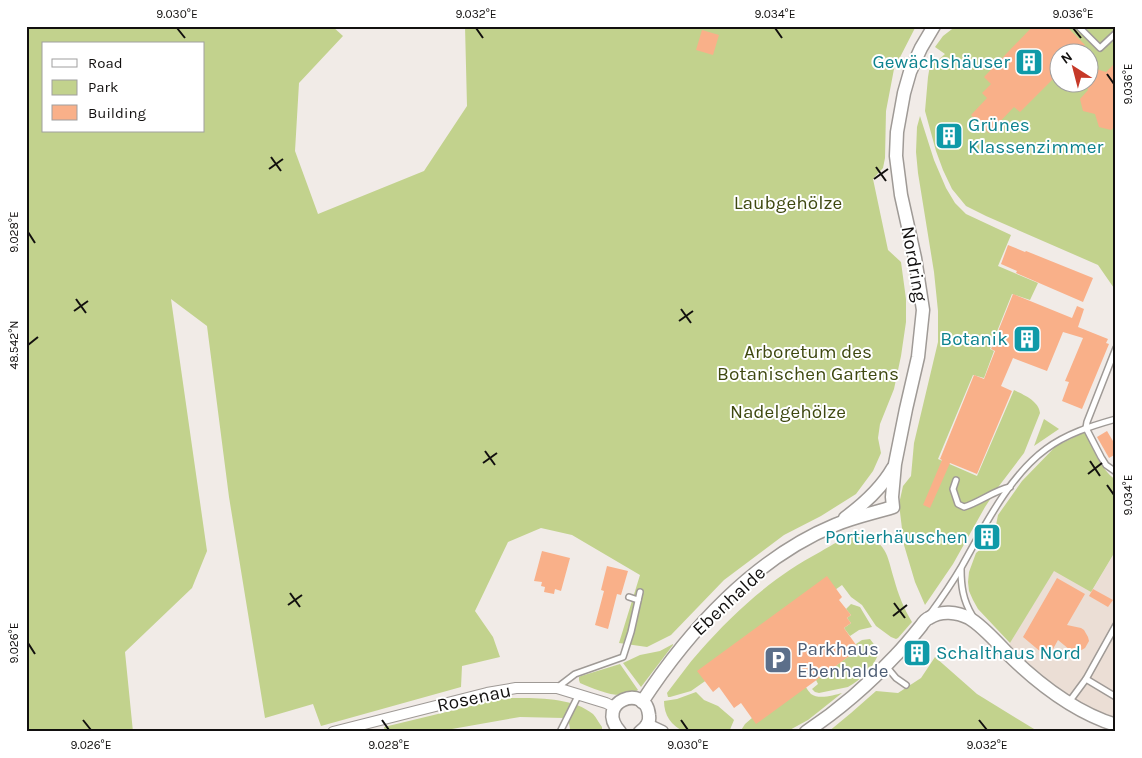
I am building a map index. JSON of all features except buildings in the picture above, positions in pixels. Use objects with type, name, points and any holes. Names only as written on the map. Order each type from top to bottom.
[{"type":"street","name":"Nordring","points":[[893,507],[895,464],[918,357],[923,310],[896,156],[897,132],[906,83],[915,61],[935,28]]},
{"type":"street","name":"Ebenhalde","points":[[642,702],[686,642],[731,594],[754,574],[784,553],[799,543],[837,524],[859,508],[886,480],[895,464]]},
{"type":"street","name":"Ebenhalde","points":[[837,524],[893,507]]},
{"type":"street","points":[[806,732],[821,722],[886,666],[928,618],[950,612],[968,617],[977,623],[1044,686],[1091,715],[1116,725]]},
{"type":"street","name":"Rosenau","points":[[333,732],[487,693],[516,688],[557,688],[614,707]]},
{"type":"street","points":[[620,732],[613,722],[612,716],[614,707],[621,700],[627,698],[634,698],[642,702],[647,708],[649,719],[643,728],[662,732]]},
{"type":"lane","points":[[1078,26],[1100,48],[1116,33]]},
{"type":"lane","points":[[1116,348],[1086,428],[1101,458],[1106,465],[1116,472]]},
{"type":"lane","points":[[928,618],[961,568],[980,532],[1025,467],[1046,448],[1063,438],[1086,428],[1116,419]]},
{"type":"lane","points":[[956,480],[953,489],[958,504],[964,507],[1001,489],[1010,487]]},
{"type":"lane","points":[[961,568],[962,592],[965,602],[977,623]]},
{"type":"lane","points":[[557,688],[575,674],[623,657],[640,592]]},
{"type":"lane","points":[[629,597],[638,600]]},
{"type":"lane","points":[[1069,702],[1086,679],[1116,625]]},
{"type":"lane","points":[[886,666],[896,678],[906,685]]},
{"type":"lane","points":[[1086,679],[1116,697]]},
{"type":"lane","points":[[560,732],[579,694]]},
{"type":"shaded area","points":[[1116,550],[1116,719],[1099,713],[1049,681],[1010,647],[1010,643],[1054,570],[1093,589]]},
{"type":"green space","points":[[26,26],[332,26],[343,36],[299,83],[295,151],[318,214],[424,171],[467,106],[465,26],[916,26],[894,69],[886,111],[885,158],[883,168],[873,179],[888,250],[901,262],[906,299],[906,322],[894,389],[880,424],[878,438],[881,453],[873,471],[856,494],[821,516],[784,535],[724,580],[671,635],[647,647],[619,643],[640,575],[572,535],[541,528],[508,542],[475,611],[493,637],[500,657],[462,666],[461,687],[321,726],[313,704],[265,718],[229,497],[207,326],[171,299],[207,551],[192,588],[125,652],[133,732],[26,732]]},
{"type":"green space","points":[[956,26],[1116,26],[1116,291],[1098,265],[966,206],[952,189],[936,151],[925,111],[930,65],[945,54],[935,47],[943,36]]},
{"type":"green space","points":[[920,116],[934,160],[946,188],[955,203],[966,214],[1011,235],[998,266],[1038,283],[1030,300],[1012,294],[990,349],[994,351],[984,378],[973,375],[938,459],[977,476],[1014,390],[1034,402],[1040,413],[1024,453],[985,507],[953,564],[925,605],[915,582],[904,545],[899,504],[903,486],[911,476],[914,443],[938,342],[938,311],[934,272],[916,152],[917,127]]},
{"type":"green space","points":[[1044,419],[1059,429],[1034,446]]},
{"type":"green space","points":[[1085,432],[1101,464],[1116,480],[1116,550],[1091,592],[1054,571],[1010,643],[978,609],[969,591],[969,572],[976,553],[988,543],[995,530],[998,515],[1022,481],[1056,446]]},
{"type":"green space","points":[[858,535],[875,541],[887,556],[899,596],[912,622],[898,638],[891,637],[876,626],[862,605],[851,597],[842,585],[691,691],[668,697],[667,693],[696,656],[727,622],[756,596],[803,562],[838,542]]},
{"type":"green space","points":[[851,604],[860,607],[872,627],[859,630],[850,636],[844,628],[851,623],[847,618],[851,615],[846,609]]},
{"type":"green space","points":[[870,639],[879,651],[871,667],[858,680],[848,687],[819,693],[812,689],[818,684],[816,680],[859,649],[856,644],[862,640]]},
{"type":"green space","points":[[673,644],[641,687],[623,663],[640,655],[660,651]]},
{"type":"green space","points":[[935,657],[977,694],[1039,732],[828,732],[876,691],[898,693],[921,678]]},
{"type":"green space","points":[[620,664],[638,690],[625,695],[617,695],[609,694],[580,683],[579,677],[581,676]]},
{"type":"green space","points":[[806,687],[811,694],[818,697],[842,693],[808,720],[786,732],[740,732],[752,718]]},
{"type":"green space","points":[[696,692],[704,700],[718,706],[734,720],[729,732],[685,732],[669,720],[665,711],[664,701],[677,699]]},
{"type":"green space","points":[[504,698],[550,699],[574,704],[593,714],[602,727],[602,732],[575,732],[570,729],[569,723],[564,718],[520,717],[435,732],[385,732],[384,727]]},
{"type":"place","name":"Gewächshäuser","points":[[1029,62]]},
{"type":"place","name":"Grünes Klassenzimmer","points":[[949,136]]},
{"type":"place","name":"Botanik","points":[[1027,339]]},
{"type":"place","name":"Portierhäuschen","points":[[987,537]]},
{"type":"place","name":"Schalthaus Nord","points":[[917,653]]},
{"type":"place","name":"Parkhaus Ebenhalde","points":[[778,660]]},
{"type":"park label","name":"Laubgehölze","points":[[788,203]]},
{"type":"park label","name":"Arboretum des Botanischen Gartens","points":[[808,363]]},
{"type":"park label","name":"Nadelgehölze","points":[[788,412]]}]
